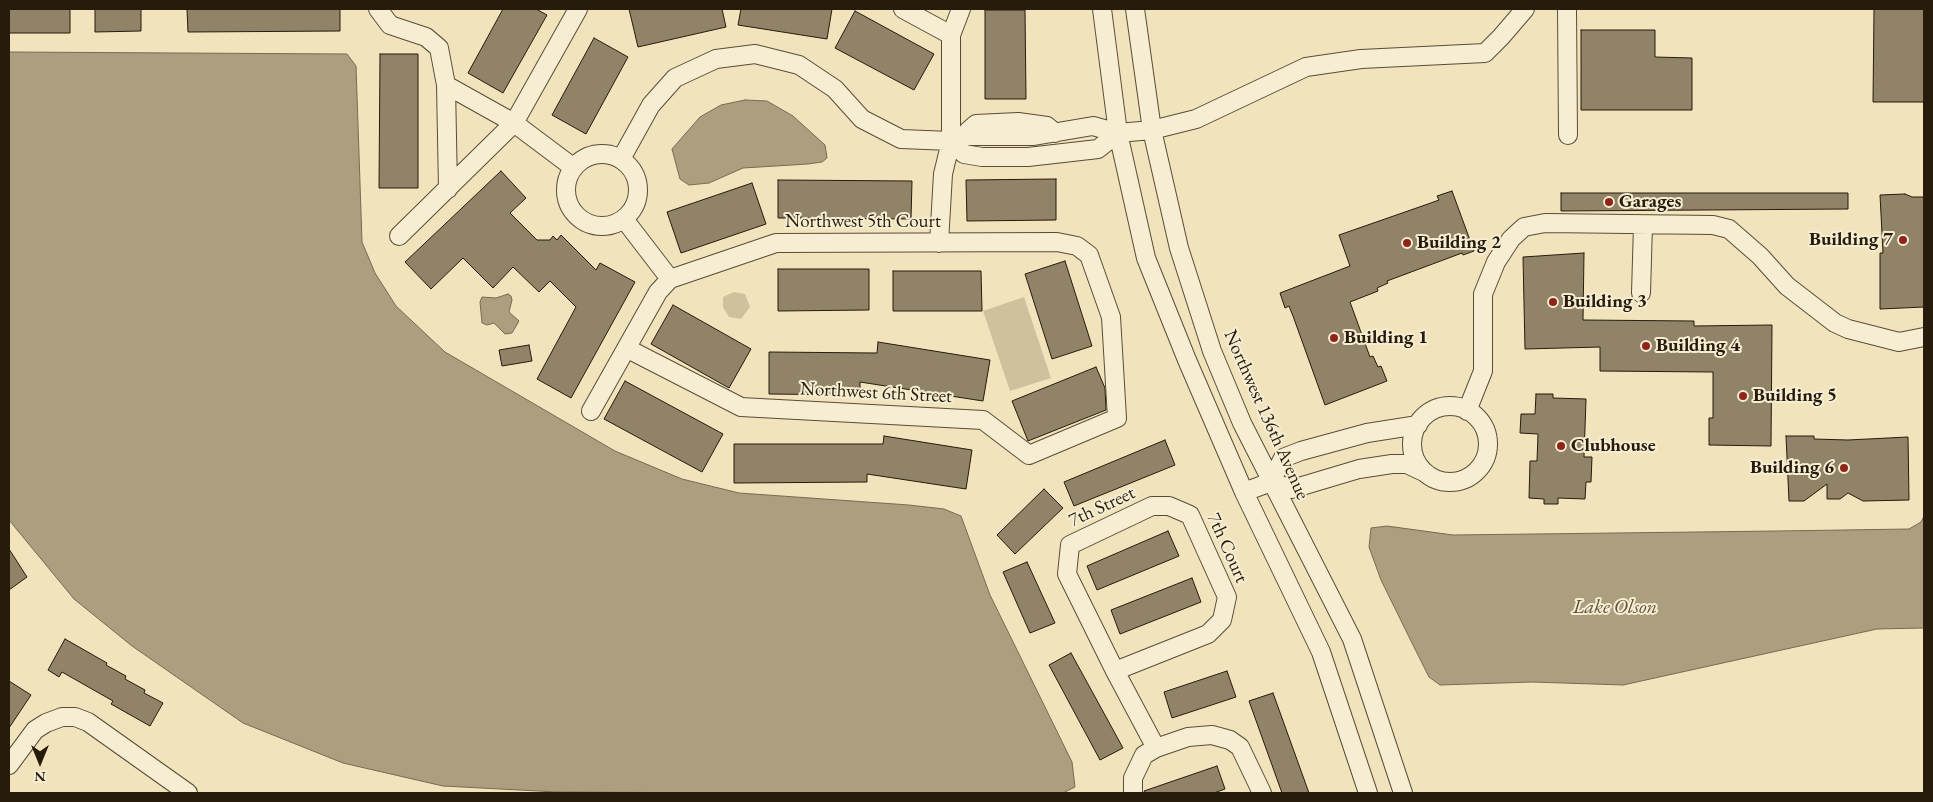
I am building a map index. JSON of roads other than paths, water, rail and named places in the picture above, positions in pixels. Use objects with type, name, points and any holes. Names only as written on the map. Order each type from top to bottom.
[{"type":"street","points":[[378,9],[390,25],[426,37],[439,48],[446,85],[448,189]]},
{"type":"street","points":[[399,236],[514,123],[578,9]]},
{"type":"street","points":[[902,9],[951,35]]},
{"type":"street","points":[[961,9],[951,35],[959,139],[964,154],[1001,157],[1049,156],[1098,149],[1118,133]]},
{"type":"street","points":[[1102,9],[1118,133],[1146,258],[1187,360],[1244,492],[1321,652],[1368,793]]},
{"type":"street","name":"Northwest 136th Avenue","points":[[1136,9],[1152,130],[1179,248],[1212,351],[1242,423],[1352,639],[1403,793]]},
{"type":"street","points":[[621,159],[650,105],[675,78],[716,59],[755,54],[799,65],[835,89],[862,119],[901,139],[1034,136],[1093,126],[1118,133],[1152,130],[1196,119],[1306,67],[1361,59],[1485,53],[1525,9]]},
{"type":"street","points":[[1567,9],[1568,135]]},
{"type":"street","points":[[446,85],[514,123],[574,168]]},
{"type":"street","points":[[939,243],[942,174],[959,139],[976,124],[1018,122],[1047,126],[1055,133]]},
{"type":"street","points":[[1001,137],[1001,157]]},
{"type":"street","points":[[611,155],[621,159],[630,167],[636,177],[638,188],[635,206],[624,219],[614,225],[591,225],[576,215],[567,201],[566,189],[568,178],[574,168],[590,156],[611,155]]},
{"type":"street","points":[[591,411],[628,349],[658,292],[670,279],[624,219]]},
{"type":"street","points":[[1467,411],[1483,371],[1483,294],[1496,262],[1511,239],[1524,227],[1545,223],[1642,226],[1713,225],[1729,229],[1760,256],[1787,286],[1835,323],[1848,329],[1899,342],[1924,337]]},
{"type":"street","points":[[1641,292],[1642,226]]},
{"type":"street","name":"Northwest 5th Court","points":[[670,279],[776,243],[1057,242],[1077,246],[1089,255],[1111,317],[1118,418]]},
{"type":"street","name":"Northwest 6th Street","points":[[628,349],[741,407],[983,420],[1029,455],[1118,418]]},
{"type":"street","points":[[1244,492],[1271,482],[1292,489],[1359,469],[1392,464],[1407,464],[1429,475],[1440,480],[1452,482],[1465,479],[1483,463],[1488,451],[1488,439],[1484,427],[1467,411],[1454,406],[1442,407],[1430,412],[1418,425],[1412,443],[1414,456],[1429,475]]},
{"type":"street","points":[[1271,482],[1283,458],[1301,451],[1367,433],[1418,425]]},
{"type":"street","name":"7th Street","points":[[1115,671],[1067,574],[1070,545],[1152,506],[1169,506]]},
{"type":"street","name":"7th Court","points":[[1115,671],[1208,634],[1222,620],[1227,597],[1190,515],[1169,506]]},
{"type":"street","points":[[1115,671],[1156,748]]},
{"type":"street","points":[[9,765],[34,730],[62,717],[75,717],[88,722],[188,793]]},
{"type":"street","points":[[1133,793],[1133,778],[1137,766],[1144,755],[1156,748],[1200,735],[1212,734],[1230,740],[1240,747],[1262,793]]},
{"type":"water","points":[[9,52],[347,54],[356,66],[362,242],[375,273],[396,306],[445,352],[615,451],[682,479],[739,493],[909,505],[944,509],[961,516],[990,595],[1072,762],[1075,787],[1063,793],[737,793],[557,792],[443,786],[343,763],[243,723],[132,646],[74,599],[9,520]]},
{"type":"water","points":[[745,100],[767,101],[793,116],[825,145],[827,158],[822,162],[808,164],[743,168],[709,183],[689,185],[680,179],[672,149],[700,117],[721,105]]},
{"type":"water","points":[[508,294],[512,300],[509,312],[519,321],[512,333],[505,334],[494,323],[487,325],[482,323],[480,302],[482,297],[496,298]]},
{"type":"water","name":"Lake Olson","points":[[1924,516],[1924,628],[1877,629],[1623,685],[1532,682],[1440,685],[1429,677],[1381,580],[1369,547],[1371,528],[1387,526],[1453,535],[1909,529],[1921,522]]},
{"type":"place","name":"Garages","points":[[1609,202]]},
{"type":"place","name":"Building 7","points":[[1903,240]]},
{"type":"place","name":"Building 2","points":[[1407,243]]},
{"type":"place","name":"Building 3","points":[[1553,302]]},
{"type":"place","name":"Building 1","points":[[1334,338]]},
{"type":"place","name":"Building 4","points":[[1646,346]]},
{"type":"place","name":"Building 5","points":[[1743,396]]},
{"type":"place","name":"Clubhouse","points":[[1561,446]]},
{"type":"place","name":"Building 6","points":[[1844,468]]}]
